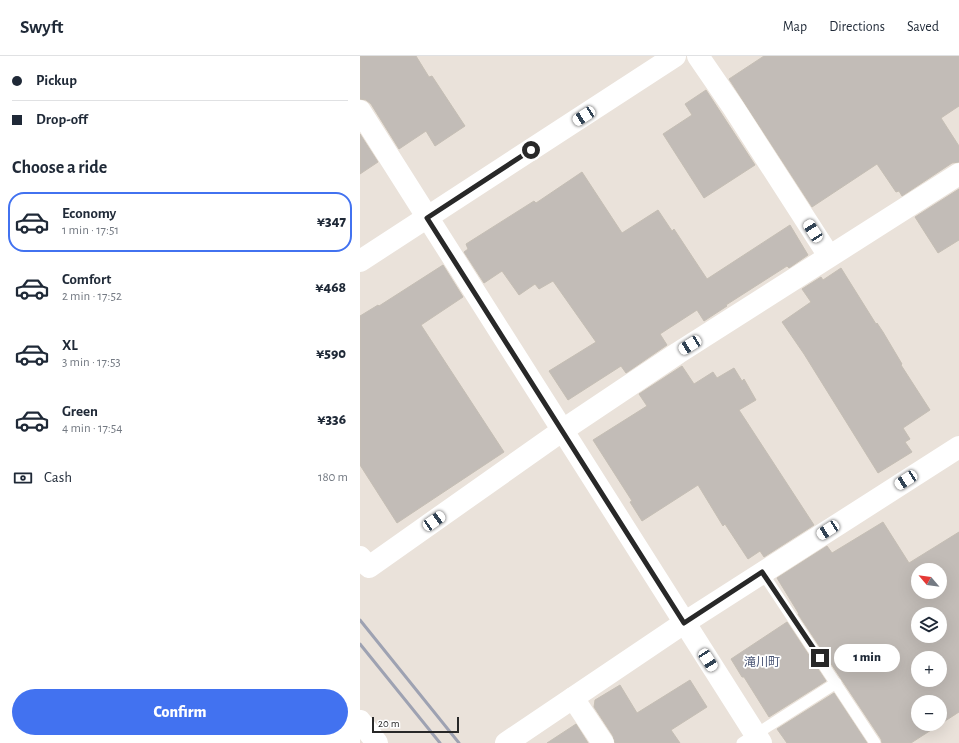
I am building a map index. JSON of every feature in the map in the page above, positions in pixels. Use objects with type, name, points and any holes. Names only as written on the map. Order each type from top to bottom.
[{"type":"street","points":[[360,261],[675,56]]},
{"type":"street","points":[[698,56],[733,107],[829,256]]},
{"type":"street","points":[[360,111],[684,623],[753,740]]},
{"type":"street","points":[[360,557],[369,567],[562,430],[678,353],[959,174]]},
{"type":"street","points":[[512,741],[572,698],[684,623],[959,447]]},
{"type":"street","points":[[572,698],[603,743]]},
{"type":"street","points":[[360,722],[376,743]]},
{"type":"lane","points":[[762,572],[875,743]]},
{"type":"lane","points":[[753,740],[836,683]]},
{"type":"building","points":[[360,56],[416,56],[429,77],[432,76],[465,126],[435,146],[426,131],[399,149],[371,104],[366,100],[360,99]]},
{"type":"building","points":[[764,56],[959,56],[959,106],[941,118],[959,146],[959,162],[952,163],[902,196],[899,191],[896,192],[877,164],[812,207],[729,79]]},
{"type":"building","points":[[706,90],[755,165],[704,198],[663,134],[692,115],[685,104]]},
{"type":"building","points":[[360,134],[378,162],[360,174]]},
{"type":"building","points":[[582,172],[622,233],[658,210],[672,231],[674,229],[707,279],[790,225],[808,255],[789,268],[787,266],[704,321],[697,310],[660,334],[667,345],[626,373],[621,366],[568,400],[549,371],[596,342],[553,281],[539,289],[535,284],[519,295],[502,271],[484,283],[464,252],[468,249],[466,244],[534,201],[536,203]]},
{"type":"building","points":[[959,189],[959,240],[938,253],[915,217]]},
{"type":"building","points":[[443,265],[463,297],[421,325],[504,452],[397,523],[360,465],[360,316],[378,305],[379,306]]},
{"type":"building","points":[[841,268],[876,324],[877,323],[883,332],[902,364],[901,365],[930,410],[903,428],[910,439],[905,442],[912,452],[878,473],[804,354],[782,322],[811,302],[802,289],[821,277],[823,280]]},
{"type":"building","points":[[682,366],[694,384],[713,372],[717,378],[734,368],[742,381],[744,379],[756,400],[739,410],[814,525],[764,557],[760,551],[748,559],[725,524],[723,526],[698,485],[642,521],[630,502],[632,501],[593,440],[647,406],[639,394]]},
{"type":"building","points":[[883,522],[909,563],[959,532],[959,712],[947,720],[947,695],[911,695],[911,731],[930,731],[911,743],[882,743],[881,739],[798,614],[777,578],[827,546],[832,553]]},
{"type":"building","points":[[787,622],[826,681],[769,717],[731,659]]},
{"type":"building","points":[[690,680],[707,707],[671,730],[680,743],[615,743],[613,736],[594,707],[595,700],[620,685],[637,713]]},
{"type":"building","points":[[834,693],[867,743],[787,743],[777,729]]},
{"type":"building","points":[[576,724],[588,743],[547,743]]},
{"type":"railway","points":[[360,620],[459,743]]},
{"type":"railway","points":[[360,644],[440,743]]},
{"type":"district","name":"滝川町","points":[[762,662]]},
{"type":"route","points":[[531,150],[427,218],[684,623],[762,572],[820,658]]}]
